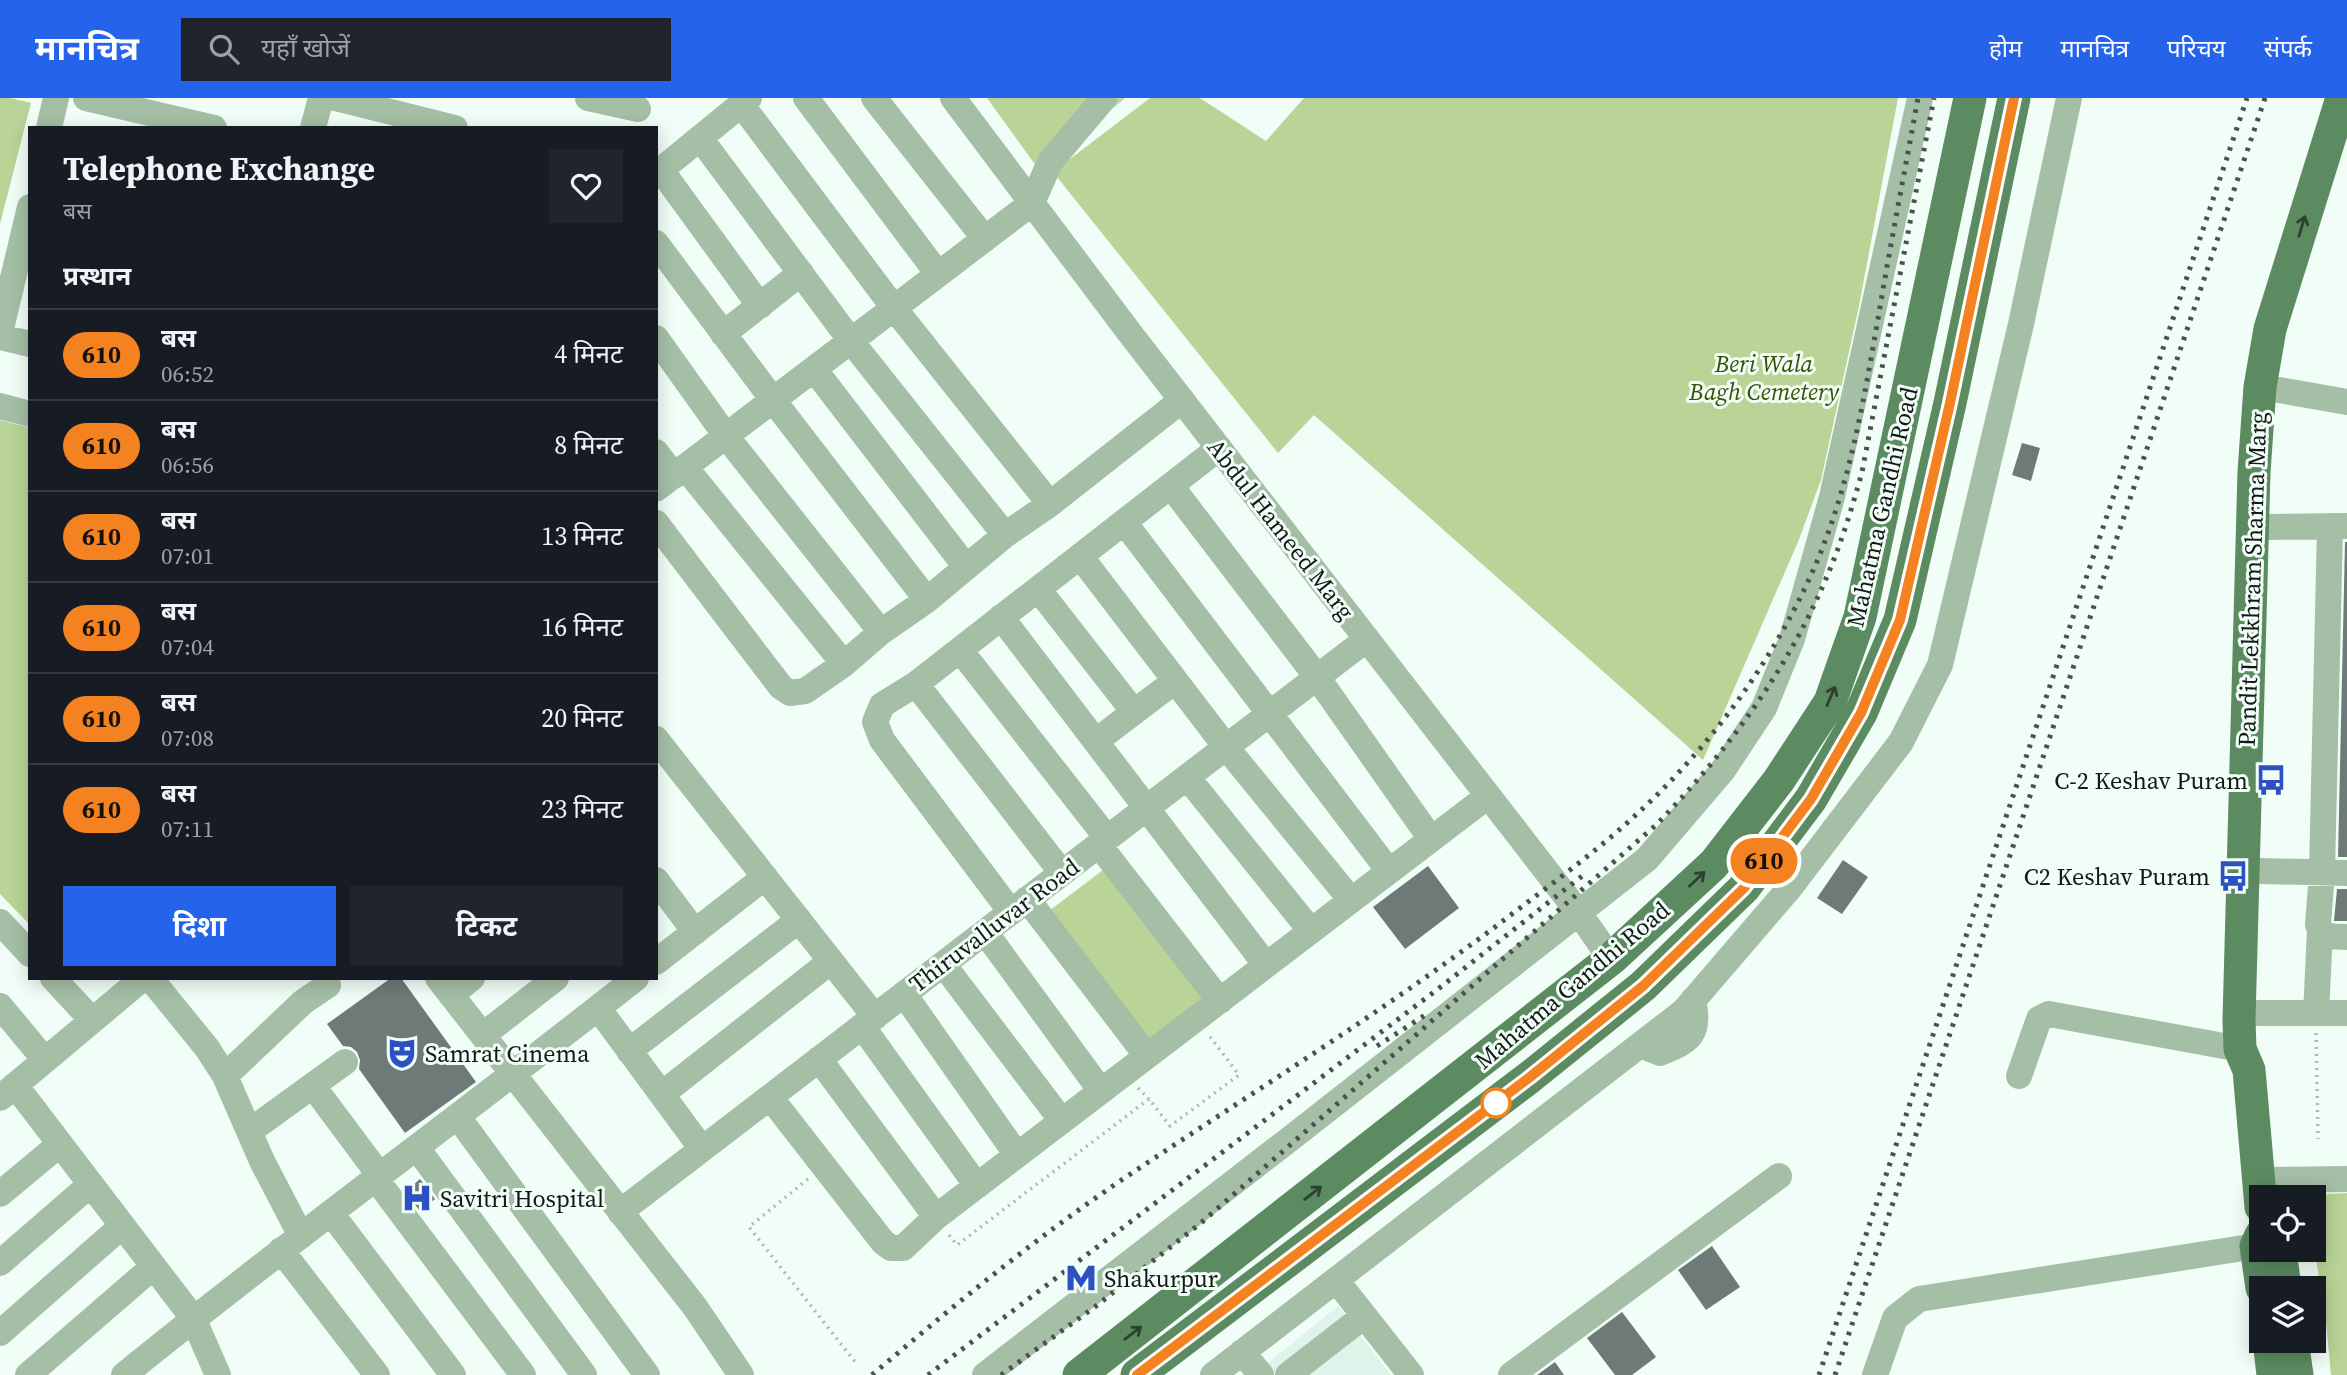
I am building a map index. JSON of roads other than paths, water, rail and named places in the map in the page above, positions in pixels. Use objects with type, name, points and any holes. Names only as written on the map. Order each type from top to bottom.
[{"type":"main road","name":"Mahatma Gandhi Road","points":[[1079,1375],[1611,959],[1714,864],[1779,780],[1830,702],[1860,617],[1970,98]]},
{"type":"main road","name":"Mahatma Gandhi Road","points":[[1137,1375],[1530,1077],[1643,986],[1744,888],[1811,799],[1861,713],[1900,620],[1950,403],[2014,98]]},
{"type":"main road","name":"Pandit Lekkhram Sharma Marg","points":[[2259,1185],[2239,1020],[2251,871],[2266,527],[2270,329],[2342,98]]},
{"type":"main road","name":"Pandit Lekkhram Sharma Marg","points":[[2245,1059],[2257,1049],[2251,871],[2254,472],[2269,388],[2291,332],[2347,160]]},
{"type":"main road","points":[[2270,1353],[2273,1375]]},
{"type":"main road","points":[[2294,1353],[2297,1375]]},
{"type":"street","points":[[48,126],[55,98]]},
{"type":"street","points":[[86,98],[205,126]]},
{"type":"street","points":[[314,126],[321,98]]},
{"type":"street","points":[[335,98],[448,126]]},
{"type":"street","points":[[588,98],[638,109]]},
{"type":"street","points":[[806,98],[939,274]]},
{"type":"street","points":[[874,98],[985,239]]},
{"type":"street","name":"Abdul Hameed Marg","points":[[953,98],[1182,400],[1579,913],[1611,959]]},
{"type":"street","points":[[672,478],[1032,203],[1050,162],[1104,98]]},
{"type":"street","points":[[985,1375],[1647,859],[1723,770],[1764,708],[1792,639],[1832,497],[1920,98]]},
{"type":"street","points":[[1213,1375],[1684,1011],[1788,890],[1901,742],[1940,665],[2021,324],[2069,98]]},
{"type":"street","points":[[760,306],[659,172],[745,101],[894,308],[1050,503]]},
{"type":"street","points":[[700,138],[851,341],[1005,536]]},
{"type":"street","points":[[26,239],[20,293],[0,335],[28,343]]},
{"type":"street","points":[[658,246],[927,600]]},
{"type":"street","points":[[723,334],[801,273]]},
{"type":"street","points":[[658,341],[726,436],[881,632]]},
{"type":"street","points":[[814,369],[966,567]]},
{"type":"street","points":[[2269,388],[2347,402]]},
{"type":"street","points":[[658,526],[781,687],[790,693],[805,691],[927,600],[1005,536],[1182,400]]},
{"type":"street","points":[[0,406],[28,413]]},
{"type":"street","points":[[1147,1056],[882,740],[875,722],[882,705],[916,684],[1219,448]]},
{"type":"street","points":[[658,455],[672,478],[844,664]]},
{"type":"street","points":[[1171,486],[1317,677],[1431,839]]},
{"type":"street","points":[[1124,522],[1389,871]]},
{"type":"street","points":[[2266,527],[2339,526],[2334,872],[2318,925],[2320,931],[2316,1013]]},
{"type":"street","points":[[1080,556],[1226,747],[1351,900]]},
{"type":"street","points":[[1038,589],[1134,712]]},
{"type":"street","points":[[1001,617],[1266,965]]},
{"type":"street","name":"Thiruvalluvar Road","points":[[620,1212],[1367,639]]},
{"type":"street","points":[[960,650],[1220,1001]]},
{"type":"street","points":[[1096,741],[1175,681]]},
{"type":"street","points":[[916,684],[1062,873]]},
{"type":"street","points":[[658,742],[831,961],[868,1022],[977,1186]]},
{"type":"street","points":[[1187,777],[1311,931]]},
{"type":"street","points":[[770,1097],[883,1242],[891,1248],[903,1248],[936,1217],[1488,796]]},
{"type":"street","points":[[2251,871],[2334,872]]},
{"type":"street","points":[[658,960],[765,877]]},
{"type":"street","points":[[659,891],[695,932]]},
{"type":"street","points":[[629,1051],[799,920]]},
{"type":"street","points":[[0,922],[28,952]]},
{"type":"street","points":[[2320,931],[2326,936],[2347,937]]},
{"type":"street","points":[[985,932],[1101,1091]]},
{"type":"street","points":[[662,1094],[831,961]]},
{"type":"street","points":[[943,964],[1062,1121]]},
{"type":"street","points":[[55,980],[92,1020]]},
{"type":"street","points":[[141,980],[45,1060],[6,1088],[60,1144],[193,1318],[218,1375]]},
{"type":"street","points":[[152,980],[207,1048],[225,1076],[250,1131],[291,1243],[377,1375]]},
{"type":"street","points":[[466,980],[445,987],[695,1307],[741,1375]]},
{"type":"street","points":[[482,1035],[553,980]]},
{"type":"street","points":[[124,1375],[193,1318],[514,1075],[634,980]]},
{"type":"street","points":[[225,1076],[303,1002],[328,985]]},
{"type":"street","points":[[904,994],[1017,1155]]},
{"type":"street","points":[[0,1006],[45,1060]]},
{"type":"street","points":[[598,1009],[702,1149]]},
{"type":"street","points":[[2257,1013],[2347,1013]]},
{"type":"street","points":[[2019,1076],[2039,1019],[2049,1014],[2245,1059]]},
{"type":"street","points":[[819,1059],[936,1217]]},
{"type":"street","points":[[250,1131],[345,1062]]},
{"type":"street","points":[[313,1086],[523,1375]]},
{"type":"street","points":[[458,1116],[647,1375]]},
{"type":"street","points":[[0,1194],[60,1144]]},
{"type":"street","points":[[417,1148],[584,1375]]},
{"type":"street","points":[[1511,1375],[1779,1176]]},
{"type":"street","points":[[2312,1185],[2347,1179]]},
{"type":"street","points":[[0,1263],[91,1184]]},
{"type":"street","points":[[331,1213],[453,1375]]},
{"type":"street","points":[[0,1333],[122,1226]]},
{"type":"street","points":[[1875,1375],[1895,1318],[1919,1299],[2249,1246]]},
{"type":"street","points":[[28,1375],[153,1266]]},
{"type":"street","points":[[1336,1280],[1411,1375]]},
{"type":"street","points":[[1289,1375],[1364,1316]]},
{"type":"street","points":[[1242,1352],[1261,1375]]},
{"type":"railway","points":[[872,1375],[965,1297],[1060,1223],[1405,992],[1550,885],[1638,813],[1716,729],[1761,667],[1781,634],[1815,566],[1838,504],[1861,409],[1918,98]]},
{"type":"railway","points":[[1001,1375],[1096,1306],[1202,1222],[1656,825],[1684,796],[1735,734],[1800,632],[1834,559],[1849,516],[1862,472],[1934,98]]},
{"type":"railway","points":[[1819,1375],[2247,98]]},
{"type":"railway","points":[[1835,1375],[2265,98]]},
{"type":"railway","points":[[928,1375],[1438,989],[1586,873]]},
{"type":"railway","points":[[1377,1046],[1430,1012]]},
{"type":"place","name":"C-2 Keshav Puram","points":[[2271,780]]},
{"type":"place","name":"C2 Keshav Puram","points":[[2233,876]]},
{"type":"place","name":"Samrat Cinema","points":[[402,1053]]},
{"type":"place","name":"Savitri Hospital","points":[[417,1198]]},
{"type":"place","name":"Shakurpur","points":[[1081,1278]]},
{"type":"park label","name":"Beri Wala Bagh Cemetery","points":[[1764,377]]}]
